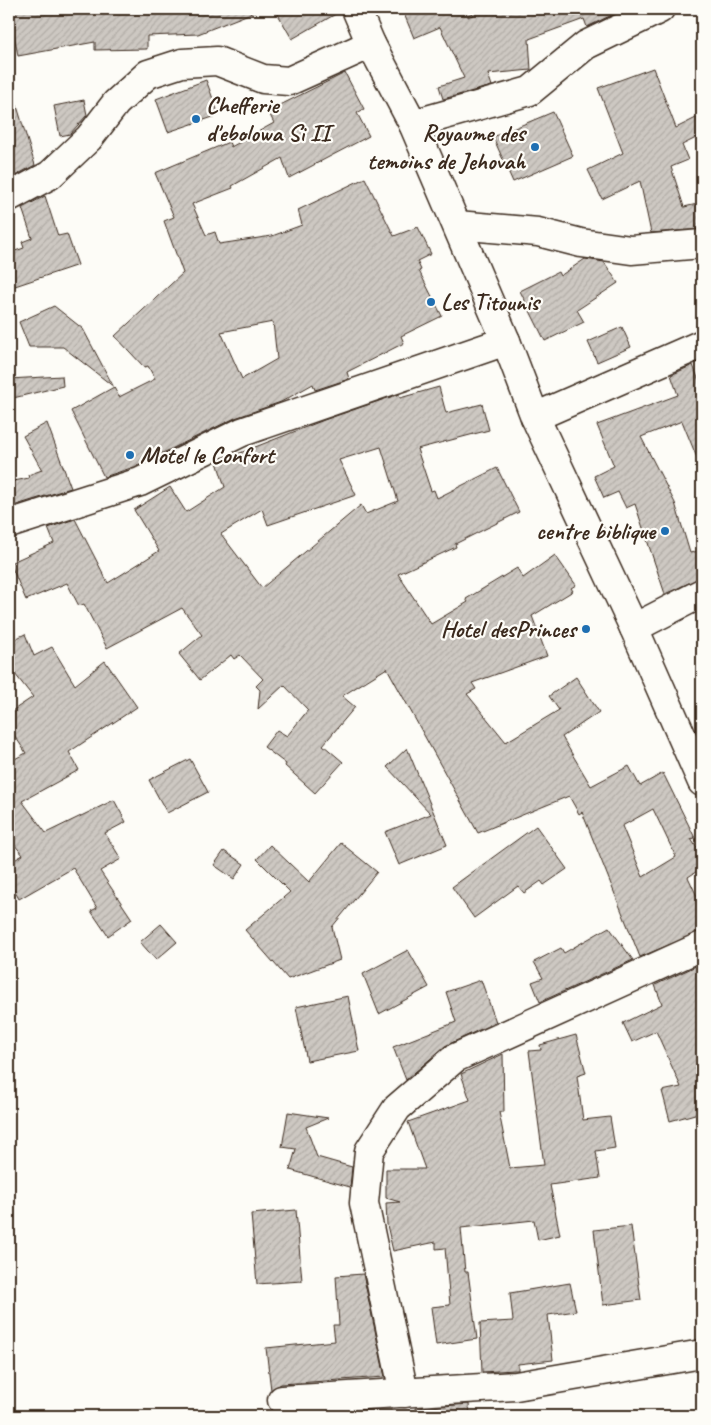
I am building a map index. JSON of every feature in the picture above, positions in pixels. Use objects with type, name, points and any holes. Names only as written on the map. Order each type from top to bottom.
[{"type":"main road","points":[[356,9],[371,44],[413,124],[506,341],[535,417],[634,628],[702,782]]},
{"type":"main road","points":[[413,124],[530,91],[586,45],[660,9]]},
{"type":"main road","points":[[9,197],[50,175],[89,138],[116,103],[148,74],[182,63],[217,62],[263,79],[289,81],[371,44]]},
{"type":"main road","points":[[457,225],[538,232],[581,243],[631,250],[702,244]]},
{"type":"main road","points":[[9,524],[140,482],[242,432],[506,341]]},
{"type":"main road","points":[[535,417],[702,344]]},
{"type":"main road","points":[[634,628],[702,593]]},
{"type":"main road","points":[[404,1393],[364,1203],[369,1151],[397,1108],[455,1058],[702,946]]},
{"type":"main road","points":[[282,1400],[516,1386],[702,1354]]},
{"type":"building","points":[[9,9],[259,10],[198,34],[147,36],[147,49],[95,50],[95,42],[18,56]]},
{"type":"building","points":[[275,9],[341,9],[341,11],[292,39]]},
{"type":"building","points":[[402,9],[483,9],[468,15],[468,17],[481,11],[507,9],[624,9],[587,27],[584,19],[529,39],[531,70],[488,74],[492,86],[443,99],[439,86],[464,78],[440,27],[414,38]]},
{"type":"building","points":[[653,68],[676,128],[702,115],[702,135],[682,145],[688,160],[671,167],[684,207],[702,203],[702,229],[651,233],[640,181],[602,199],[588,170],[623,153],[598,88]]},
{"type":"building","points":[[345,73],[364,109],[357,113],[369,136],[289,178],[282,158],[232,186],[233,188],[192,204],[206,235],[215,232],[219,244],[272,236],[302,225],[298,210],[365,178],[394,236],[418,227],[431,254],[417,261],[421,270],[419,271],[442,316],[401,336],[404,343],[347,372],[349,379],[315,390],[313,384],[281,402],[235,418],[134,467],[104,477],[71,411],[114,387],[119,397],[155,379],[148,366],[144,367],[115,336],[183,273],[164,221],[174,217],[155,173],[229,142],[231,147],[274,123],[268,111]],"holes":[[[273,322],[277,359],[242,379],[221,332]]]},
{"type":"building","points":[[206,80],[219,115],[168,132],[156,99]]},
{"type":"building","points":[[13,93],[35,165],[9,179],[9,94]]},
{"type":"building","points":[[84,100],[87,115],[70,134],[60,136],[54,106]]},
{"type":"building","points":[[553,112],[573,156],[513,182],[493,137]]},
{"type":"building","points":[[45,196],[58,236],[67,234],[78,265],[9,288],[9,253],[24,248],[22,242],[32,238],[22,208]]},
{"type":"building","points":[[585,259],[604,262],[618,283],[577,310],[584,322],[545,341],[520,291],[558,272],[560,276]]},
{"type":"building","points":[[54,306],[83,329],[113,387],[63,347],[29,347],[19,322]]},
{"type":"building","points":[[622,327],[631,347],[597,362],[588,342]]},
{"type":"building","points":[[693,365],[702,389],[702,470],[682,421],[641,437],[675,503],[690,553],[702,550],[702,577],[665,594],[635,504],[626,508],[618,492],[604,498],[594,476],[614,466],[597,425],[678,395],[671,375]]},
{"type":"building","points":[[62,376],[63,386],[9,399],[9,379]]},
{"type":"building","points":[[439,387],[446,413],[482,404],[489,430],[417,449],[431,491],[434,490],[437,498],[497,468],[519,512],[455,544],[456,547],[398,574],[431,624],[468,602],[466,599],[517,568],[523,578],[555,555],[576,585],[571,588],[573,591],[532,616],[547,656],[472,683],[476,689],[467,694],[506,742],[559,710],[549,696],[576,677],[599,712],[562,737],[591,786],[629,766],[640,786],[663,773],[695,838],[691,839],[702,856],[702,868],[688,877],[702,907],[702,931],[640,957],[582,812],[579,814],[569,796],[478,833],[387,668],[342,696],[355,707],[323,745],[343,762],[315,793],[285,766],[286,764],[264,747],[277,730],[287,736],[308,710],[284,685],[258,709],[260,690],[256,686],[263,679],[240,655],[234,659],[231,655],[200,680],[179,654],[202,635],[182,608],[107,648],[84,604],[79,606],[67,583],[26,600],[10,563],[54,543],[48,528],[75,519],[108,583],[159,551],[134,510],[170,487],[186,512],[225,487],[217,462],[324,420],[399,394],[400,398]],"holes":[[[381,447],[398,501],[366,514],[361,505],[262,588],[221,534],[262,509],[268,525],[356,495],[339,460]],[[653,809],[676,857],[643,877],[622,826]]]},
{"type":"building","points":[[47,423],[71,488],[10,507],[9,482],[29,478],[28,475],[42,470],[23,436]]},
{"type":"building","points":[[25,634],[34,656],[52,647],[75,685],[105,661],[137,707],[69,752],[79,770],[22,801],[46,833],[114,800],[126,822],[105,833],[121,859],[100,871],[132,919],[108,936],[91,911],[97,908],[73,868],[19,899],[9,881],[9,863],[23,855],[9,838],[9,762],[26,753],[9,727],[9,713],[33,697],[15,674],[9,660],[9,642]]},
{"type":"building","points":[[407,748],[447,845],[399,865],[385,832],[431,814],[387,767]]},
{"type":"building","points":[[190,759],[208,792],[167,813],[149,780]]},
{"type":"building","points":[[536,826],[567,869],[544,885],[541,881],[524,893],[518,886],[474,918],[452,887]]},
{"type":"building","points":[[341,843],[377,872],[332,927],[340,960],[288,979],[245,930],[290,892],[257,859],[270,845],[309,882]]},
{"type":"building","points":[[224,851],[244,864],[234,879],[214,865]]},
{"type":"building","points":[[161,924],[177,942],[156,960],[140,942]]},
{"type":"building","points":[[609,927],[633,960],[540,1002],[532,982],[543,978],[534,962],[561,948],[564,953]]},
{"type":"building","points":[[408,950],[429,987],[379,1014],[363,974]]},
{"type":"building","points":[[696,966],[702,983],[702,1112],[670,1121],[662,1091],[681,1087],[656,1031],[632,1042],[623,1023],[662,1004],[655,985]]},
{"type":"building","points":[[481,980],[496,1022],[445,1046],[406,1080],[393,1047],[456,1022],[446,992]]},
{"type":"building","points":[[348,996],[359,1051],[307,1061],[296,1007]]},
{"type":"building","points":[[576,1035],[586,1073],[577,1076],[583,1120],[610,1117],[615,1148],[596,1151],[600,1178],[550,1185],[560,1235],[538,1240],[534,1220],[461,1228],[465,1272],[468,1272],[477,1339],[436,1345],[431,1307],[450,1305],[445,1248],[436,1249],[436,1242],[393,1251],[387,1225],[386,1203],[400,1202],[386,1198],[386,1169],[425,1169],[408,1122],[470,1100],[461,1074],[503,1054],[504,1112],[499,1112],[510,1168],[544,1165],[529,1051],[541,1050],[540,1045]]},
{"type":"building","points":[[288,1112],[328,1118],[306,1127],[317,1157],[352,1167],[350,1187],[290,1170],[296,1149],[282,1147]]},
{"type":"building","points":[[296,1210],[302,1281],[257,1284],[251,1214]]},
{"type":"building","points":[[631,1226],[641,1300],[603,1305],[594,1230]]},
{"type":"building","points":[[363,1274],[385,1377],[281,1384],[271,1390],[266,1348],[335,1341],[333,1325],[339,1325],[336,1276]]},
{"type":"building","points":[[570,1283],[576,1311],[548,1315],[553,1360],[518,1364],[518,1370],[482,1372],[480,1323],[513,1321],[510,1293]]},
{"type":"building","points":[[469,1404],[470,1416],[417,1416],[416,1408]]},
{"type":"building","points":[[359,1411],[360,1416],[294,1415]]},
{"type":"place","name":"Chefferie d'ebolowa Si II","points":[[196,119]]},
{"type":"place","name":"Royaume des temoins de Jehovah","points":[[535,147]]},
{"type":"place","name":"Les Titounis","points":[[431,302]]},
{"type":"place","name":"Motel le Confort","points":[[130,455]]},
{"type":"place","name":"centre biblique","points":[[665,531]]},
{"type":"place","name":"Hotel desPrinces","points":[[586,629]]}]
